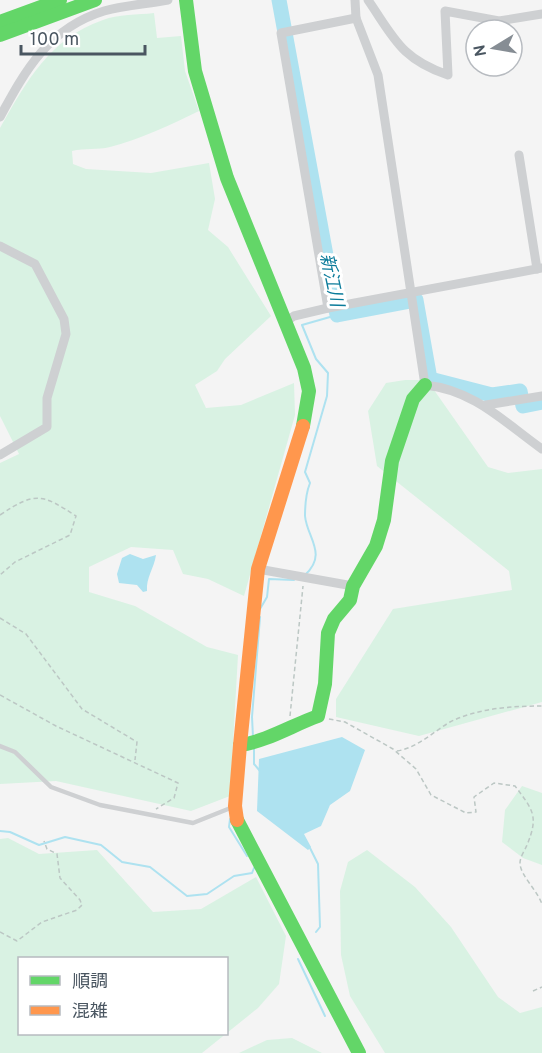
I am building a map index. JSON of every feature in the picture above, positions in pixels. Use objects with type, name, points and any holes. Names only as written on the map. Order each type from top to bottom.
[{"type":"main road","points":[[0,22],[60,0]]},
{"type":"main road","points":[[0,35],[96,0]]},
{"type":"main road","points":[[186,0],[195,71],[227,178],[304,368],[308,404],[258,569],[240,745],[235,806],[237,823],[359,1053]]},
{"type":"main road","points":[[240,745],[255,743],[292,725],[318,716],[325,684],[328,633],[334,619],[350,600],[353,586],[376,546],[384,520],[392,461],[411,411],[412,399],[425,385]]},
{"type":"street","points":[[0,117],[43,47],[71,25],[104,11],[168,0]]},
{"type":"street","points":[[355,0],[356,18],[378,75],[425,385],[444,387],[486,405],[542,449]]},
{"type":"street","points":[[368,0],[399,47],[415,60],[448,75],[445,11],[499,21],[542,14]]},
{"type":"street","points":[[328,308],[281,33],[356,18]]},
{"type":"street","points":[[285,322],[294,316],[341,305],[410,297],[540,269],[519,155]]},
{"type":"street","points":[[0,246],[36,264],[64,319],[66,334],[47,398],[47,427],[0,455]]},
{"type":"street","points":[[486,405],[542,396]]},
{"type":"street","points":[[258,569],[353,586]]},
{"type":"lane","points":[[0,746],[15,752],[51,787],[100,805],[193,823],[235,806]]},
{"type":"path","points":[[0,515],[21,501],[48,498],[76,516],[70,535],[15,562],[0,575]]},
{"type":"path","points":[[292,725],[291,704],[304,577]]},
{"type":"path","points":[[0,618],[26,634],[82,709],[137,742],[135,761]]},
{"type":"path","points":[[0,695],[56,726],[178,783],[174,798],[147,814]]},
{"type":"path","points":[[396,752],[409,748],[463,717],[502,708],[542,706]]},
{"type":"path","points":[[318,716],[345,722],[396,752],[416,769],[431,795],[466,813],[476,812],[474,797],[494,783],[515,786],[531,808],[536,825],[520,862],[523,876],[536,888],[542,904]]},
{"type":"path","points":[[0,932],[17,941],[42,922],[77,910],[82,905],[60,878],[57,854],[46,849],[44,841]]},
{"type":"path","points":[[533,992],[542,987]]},
{"type":"green space","points":[[154,13],[157,38],[181,36],[185,71],[199,111],[122,144],[72,151],[73,164],[86,169],[151,173],[209,163],[215,199],[208,230],[228,247],[271,316],[225,359],[217,371],[195,385],[206,408],[241,405],[294,383],[295,415],[244,596],[208,579],[183,574],[173,550],[131,547],[89,567],[89,592],[135,606],[207,647],[238,655],[230,796],[191,811],[56,781],[0,784],[0,463],[19,454],[0,416],[0,128],[41,63],[68,38],[84,28],[109,18]]},
{"type":"green space","points":[[427,380],[488,467],[508,473],[542,469],[542,702],[419,736],[336,717],[336,699],[393,609],[512,590],[509,571],[377,466],[368,411],[386,383]]},
{"type":"green space","points":[[522,786],[542,793],[542,865],[523,858],[502,842],[505,810]]},
{"type":"green space","points":[[8,838],[39,854],[97,850],[153,912],[201,909],[256,877],[286,936],[279,984],[258,1008],[228,1032],[228,957],[18,957],[18,1035],[225,1035],[202,1053],[0,1053],[0,839]]},
{"type":"green space","points":[[367,850],[415,887],[451,927],[498,997],[520,1013],[542,1007],[542,1053],[385,1053],[350,996],[341,955],[340,891],[348,862]]},
{"type":"green space","points":[[292,1038],[322,1053],[239,1053],[267,1040]]},
{"type":"water","points":[[130,554],[143,559],[156,555],[147,591],[143,592],[137,585],[119,583],[117,574],[122,558]]},
{"type":"water","points":[[342,737],[365,750],[350,791],[330,805],[321,826],[304,834],[311,847],[308,850],[257,811],[259,759]]},
{"type":"waterway","name":"新江川","points":[[279,0],[337,315],[416,300],[430,379],[492,395],[520,391],[523,406],[542,402]]},
{"type":"waterway","points":[[305,575],[312,567],[316,553],[305,516],[310,483],[305,472],[327,396],[328,373],[316,359],[302,325],[337,315]]},
{"type":"waterway","points":[[260,609],[267,597],[269,579],[294,580]]},
{"type":"waterway","points":[[253,737],[252,717],[260,617]]},
{"type":"waterway","points":[[254,749],[254,764],[260,771]]},
{"type":"waterway","points":[[230,819],[229,827],[247,856]]},
{"type":"waterway","points":[[0,831],[10,832],[39,845],[65,837],[101,845],[122,862],[150,867],[187,896],[207,894],[234,876],[252,873],[254,868]]},
{"type":"waterway","points":[[309,846],[318,864],[320,927],[316,932]]},
{"type":"waterway","points":[[298,959],[325,1016]]},
{"type":"traffic: fast","points":[[0,22],[60,0]]},
{"type":"traffic: fast","points":[[0,35],[95,0]]},
{"type":"traffic: fast","points":[[186,0],[195,71],[227,178],[304,368],[309,391],[303,426]]},
{"type":"traffic: fast","points":[[240,745],[269,737],[318,716],[325,684],[328,633],[334,619],[350,600],[353,586],[376,546],[384,520],[392,461],[413,399],[425,385]]},
{"type":"traffic: fast","points":[[237,820],[359,1053]]},
{"type":"traffic: slow","points":[[237,820],[235,806],[240,745],[258,569],[303,426]]}]
